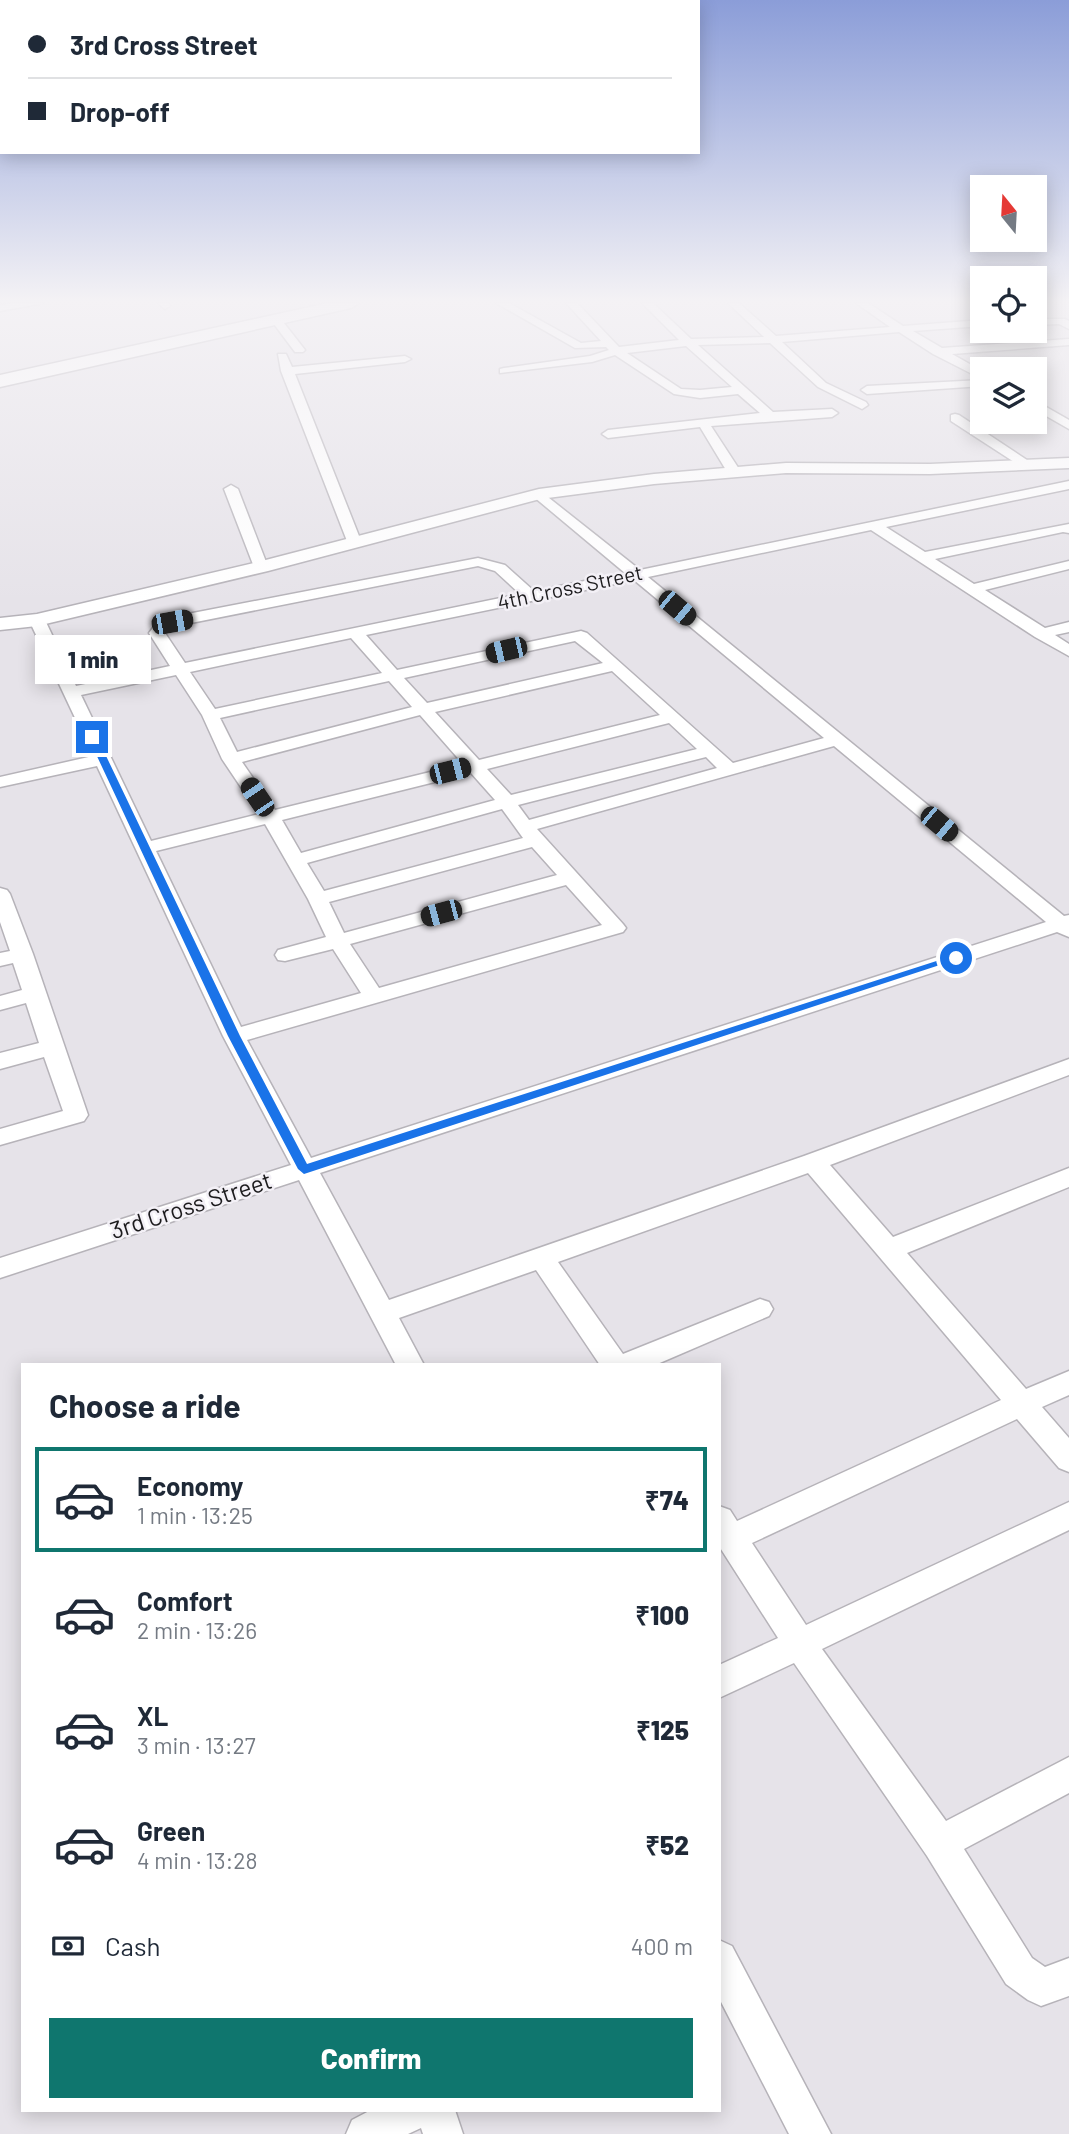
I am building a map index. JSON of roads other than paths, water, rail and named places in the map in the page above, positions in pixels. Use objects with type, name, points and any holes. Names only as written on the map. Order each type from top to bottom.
[{"type":"street","points":[[300,403],[355,541]]},
{"type":"street","points":[[756,403],[771,416]]},
{"type":"street","points":[[857,403],[862,405]]},
{"type":"street","points":[[1047,412],[1069,425]]},
{"type":"street","points":[[608,434],[771,416],[832,413]]},
{"type":"street","points":[[955,418],[1069,482]]},
{"type":"street","points":[[704,424],[734,472]]},
{"type":"street","points":[[0,624],[37,620],[261,567],[540,494],[626,482],[786,468],[930,469],[1069,463]]},
{"type":"street","name":"4th Cross Street","points":[[70,692],[1069,482]]},
{"type":"street","points":[[231,489],[261,567]]},
{"type":"street","points":[[540,494],[1066,926]]},
{"type":"street","points":[[873,525],[1069,650]]},
{"type":"street","points":[[922,557],[1065,527],[1069,529]]},
{"type":"street","points":[[374,996],[338,941],[318,899],[270,816],[231,760],[210,715],[157,633],[161,627],[172,622],[489,561],[530,596]]},
{"type":"street","points":[[971,589],[1069,565]]},
{"type":"street","points":[[37,620],[234,1036],[409,1363]]},
{"type":"street","points":[[1041,634],[1069,627]]},
{"type":"street","points":[[234,1036],[616,928],[531,833],[476,765],[355,633]]},
{"type":"street","points":[[210,715],[582,636],[731,771]]},
{"type":"street","points":[[231,760],[425,709],[615,666]]},
{"type":"street","points":[[145,848],[673,717]]},
{"type":"street","points":[[318,899],[837,740]]},
{"type":"street","points":[[296,860],[507,802],[710,751]]},
{"type":"street","points":[[0,782],[103,759]]},
{"type":"street","points":[[285,955],[570,878]]},
{"type":"street","points":[[0,1137],[76,1115],[50,1048],[23,954],[1,900]]},
{"type":"street","name":"3rd Cross Street","points":[[0,1268],[1066,926]]},
{"type":"street","points":[[0,960],[23,954]]},
{"type":"street","points":[[0,1003],[35,994]]},
{"type":"street","points":[[0,1061],[50,1048]]},
{"type":"street","points":[[383,1313],[1063,1076]]},
{"type":"street","points":[[814,1162],[1069,1460]]},
{"type":"street","points":[[890,1249],[1069,1177]]},
{"type":"street","points":[[541,1257],[614,1363]]},
{"type":"street","points":[[631,1363],[760,1309]]},
{"type":"street","points":[[1069,1381],[1021,1404],[726,1528],[800,1644],[940,1843],[1019,1971],[1041,1987],[1069,1978]]},
{"type":"street","points":[[721,1681],[1069,1515]]},
{"type":"street","points":[[940,1843],[1069,1774]]},
{"type":"street","points":[[721,1963],[811,2134]]},
{"type":"street","points":[[366,2134],[410,2112]]},
{"type":"street","points":[[436,2112],[443,2134]]}]
